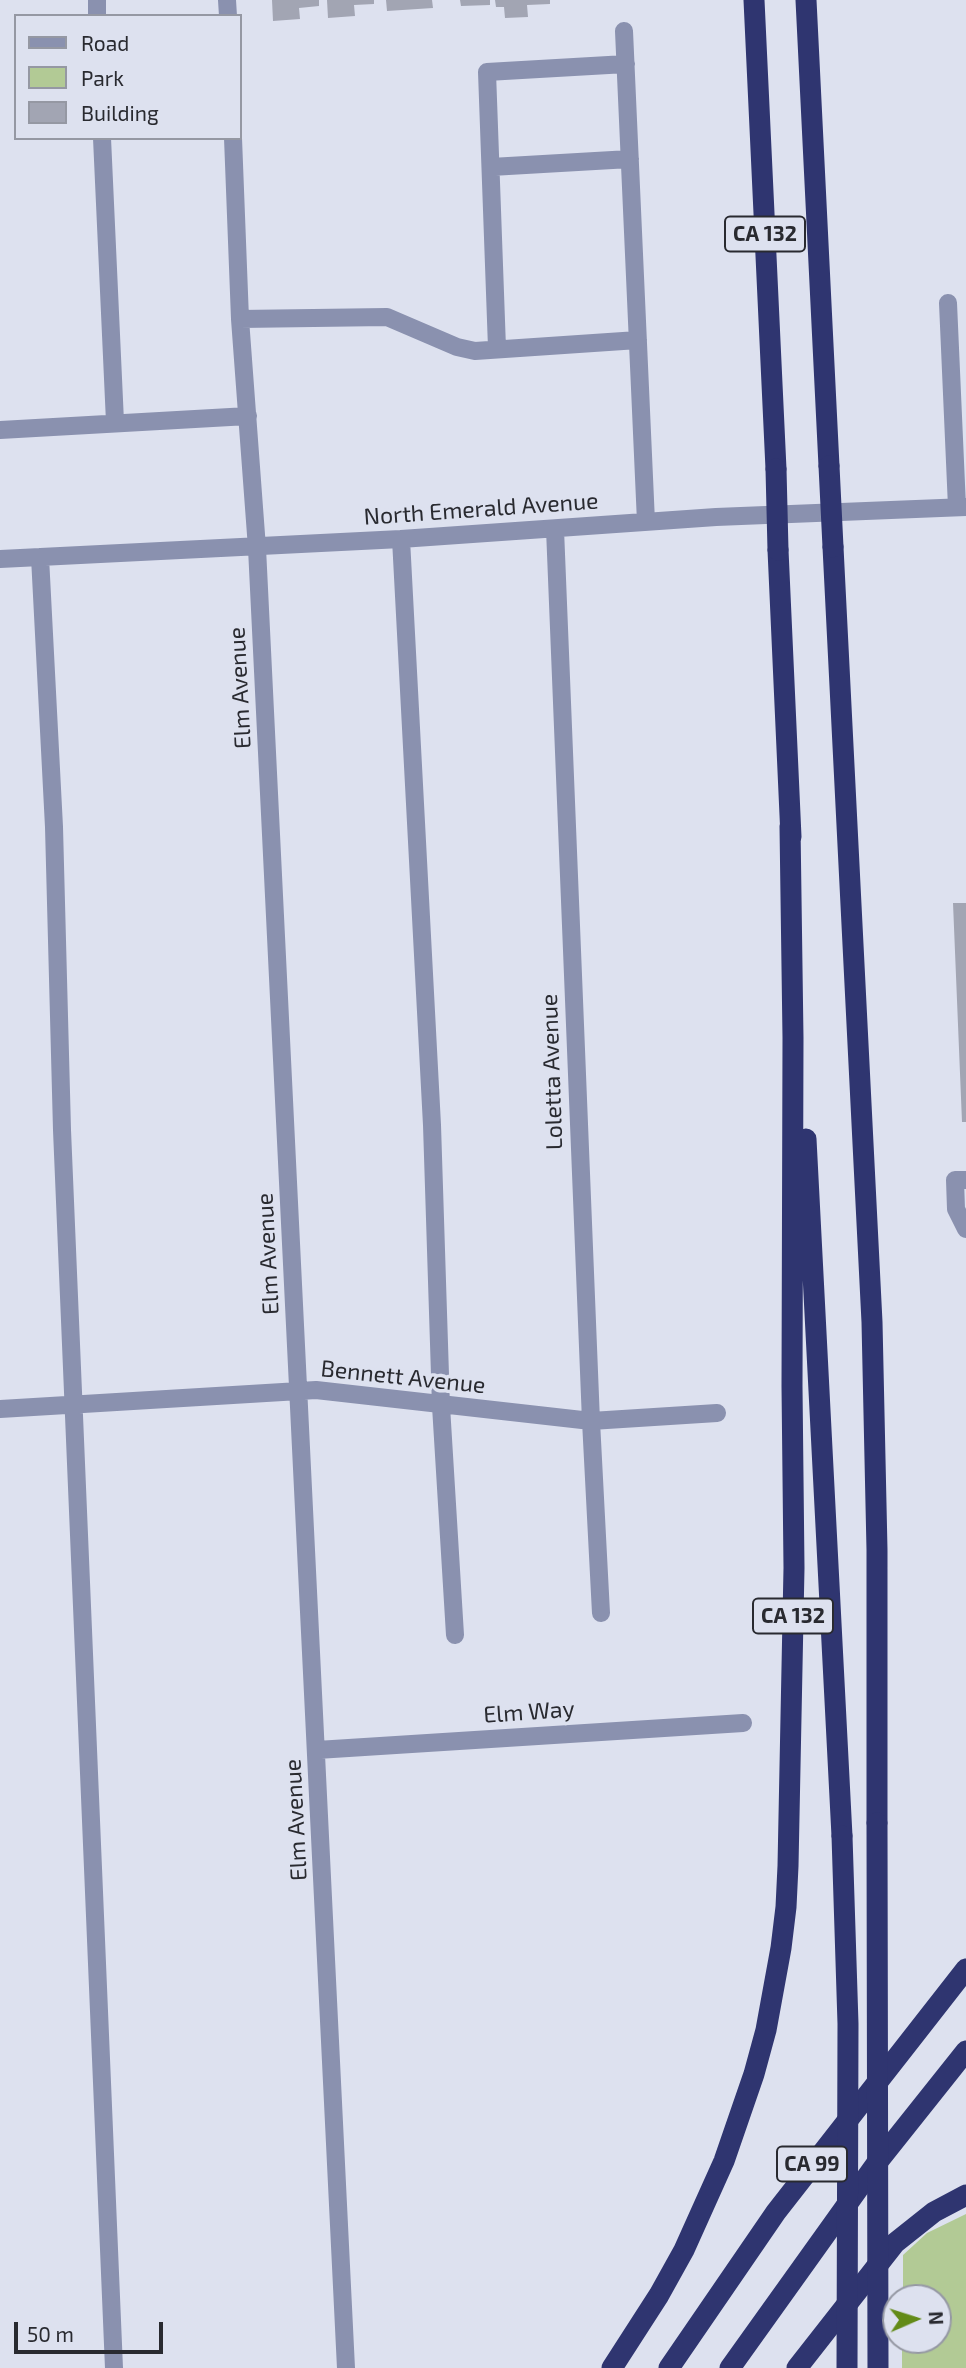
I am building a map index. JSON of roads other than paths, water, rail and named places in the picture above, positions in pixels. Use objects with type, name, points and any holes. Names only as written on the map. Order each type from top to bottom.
[{"type":"highway","name":"CA 132","points":[[612,2368],[653,2306],[684,2250],[724,2161],[744,2107],[766,2030],[786,1908],[794,1568],[790,826],[754,0]]},
{"type":"highway","name":"CA 132","points":[[806,0],[872,1309],[877,1563],[878,2368]]},
{"type":"highway","points":[[790,826],[842,1836],[848,2024],[847,2368]]},
{"type":"highway","name":"CA 99","points":[[669,2368],[776,2211],[966,1969]]},
{"type":"highway","name":"CA 99","points":[[730,2368],[876,2164],[966,2051]]},
{"type":"highway","points":[[797,2368],[895,2243],[934,2212],[966,2195]]},
{"type":"street","points":[[624,31],[646,522]]},
{"type":"street","points":[[497,348],[487,72],[626,64]]},
{"type":"street","points":[[102,140],[115,422]]},
{"type":"street","name":"Elm Avenue","points":[[233,140],[240,319],[257,548],[300,1392],[346,2368]]},
{"type":"street","points":[[491,167],[630,159]]},
{"type":"street","points":[[948,303],[961,507]]},
{"type":"street","points":[[240,319],[387,317],[457,347],[475,351],[638,340]]},
{"type":"street","points":[[0,430],[248,416]]},
{"type":"street","name":"North Emerald Avenue","points":[[0,559],[257,548],[646,522],[961,507]]},
{"type":"street","name":"Loletta Avenue","points":[[555,529],[601,1613]]},
{"type":"street","points":[[401,539],[432,1125],[441,1405],[456,1636]]},
{"type":"street","points":[[40,557],[54,827],[73,1405],[114,2368]]},
{"type":"street","points":[[966,1180],[956,1180],[956,1209],[966,1229]]},
{"type":"street","name":"Bennett Avenue","points":[[0,1409],[335,1391],[591,1420],[717,1413]]},
{"type":"street","name":"Elm Way","points":[[317,1751],[743,1723]]}]
